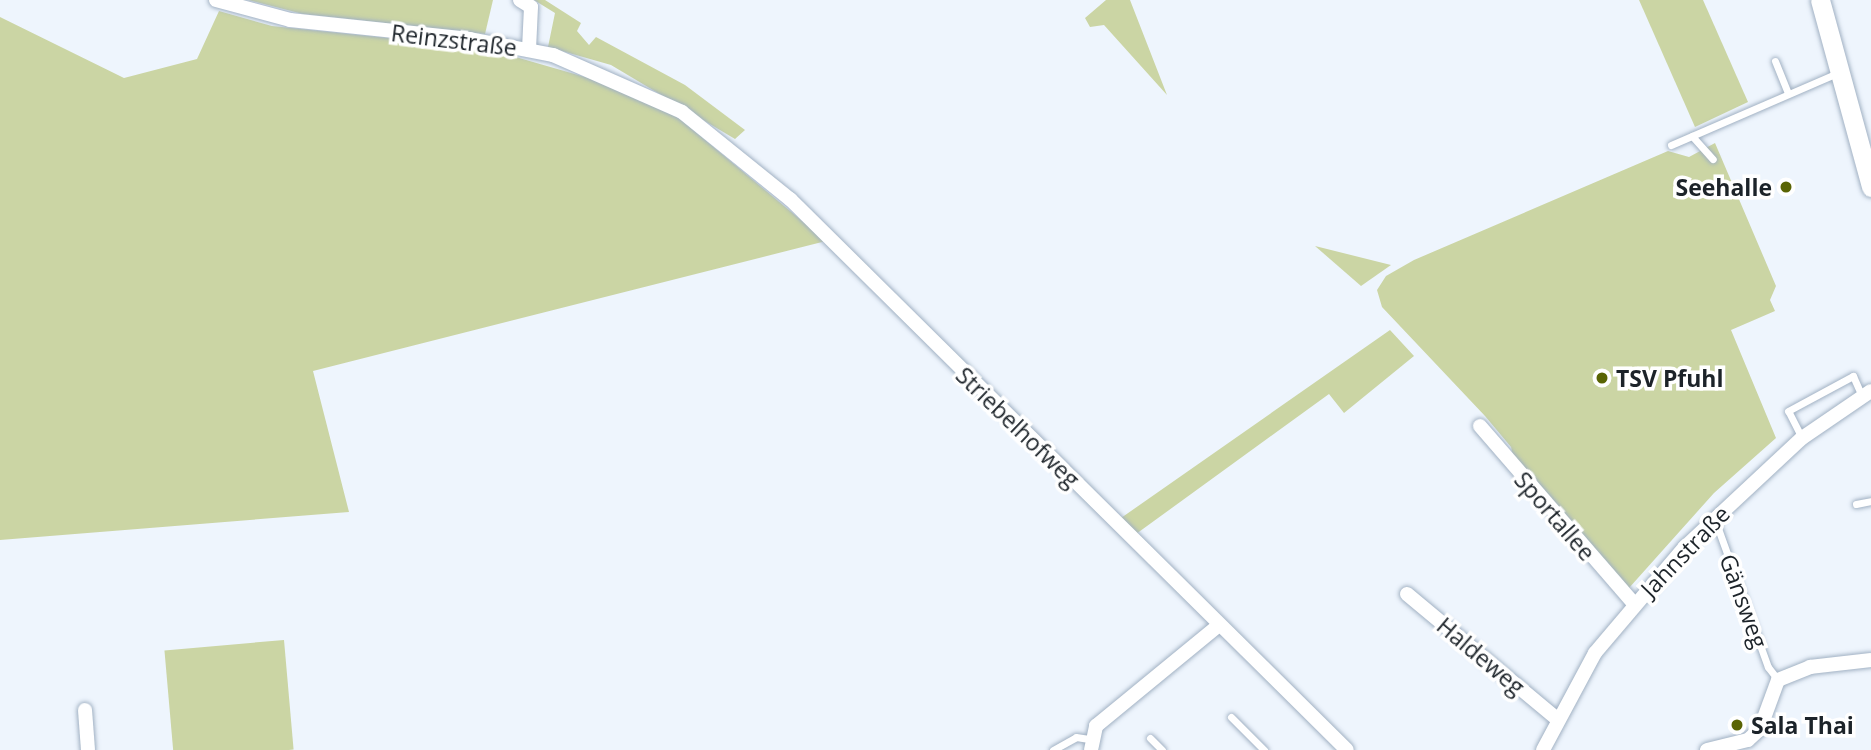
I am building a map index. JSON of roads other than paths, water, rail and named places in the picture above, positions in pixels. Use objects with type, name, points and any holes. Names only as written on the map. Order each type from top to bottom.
[{"type":"street","name":"Reinzstraße","points":[[216,0],[290,20],[528,49],[582,63],[682,112]]},
{"type":"street","points":[[520,0],[531,7],[528,49]]},
{"type":"street","points":[[1820,0],[1842,72],[1871,187]]},
{"type":"street","name":"Striebelhofweg","points":[[682,112],[790,199],[1348,750]]},
{"type":"street","name":"Jahnstraße","points":[[1543,750],[1556,718],[1634,604],[1714,519],[1802,438],[1866,393]]},
{"type":"street","name":"Sportallee","points":[[1480,426],[1634,604]]},
{"type":"street","name":"Haldeweg","points":[[1407,594],[1556,718]]},
{"type":"street","points":[[1090,745],[1096,726],[1219,625]]},
{"type":"street","points":[[1707,750],[1748,740],[1760,729],[1778,680],[1810,667],[1871,660]]},
{"type":"street","points":[[85,710],[88,750]]},
{"type":"lane","points":[[1775,61],[1788,93]]},
{"type":"lane","points":[[1671,145],[1842,72]]},
{"type":"lane","points":[[1692,135],[1713,159]]},
{"type":"lane","points":[[1802,438],[1788,411],[1853,376],[1866,393]]},
{"type":"lane","points":[[1856,505],[1871,501]]},
{"type":"lane","name":"Gänsweg","points":[[1714,519],[1778,680]]},
{"type":"lane","points":[[1231,717],[1264,750]]},
{"type":"lane","points":[[1053,750],[1076,737],[1090,745]]},
{"type":"lane","points":[[1150,738],[1162,750]]},
{"type":"place","name":"Seehalle","points":[[1786,187]]},
{"type":"place","name":"TSV Pfuhl","points":[[1602,378]]},
{"type":"place","name":"Sala Thai","points":[[1737,725]]}]
